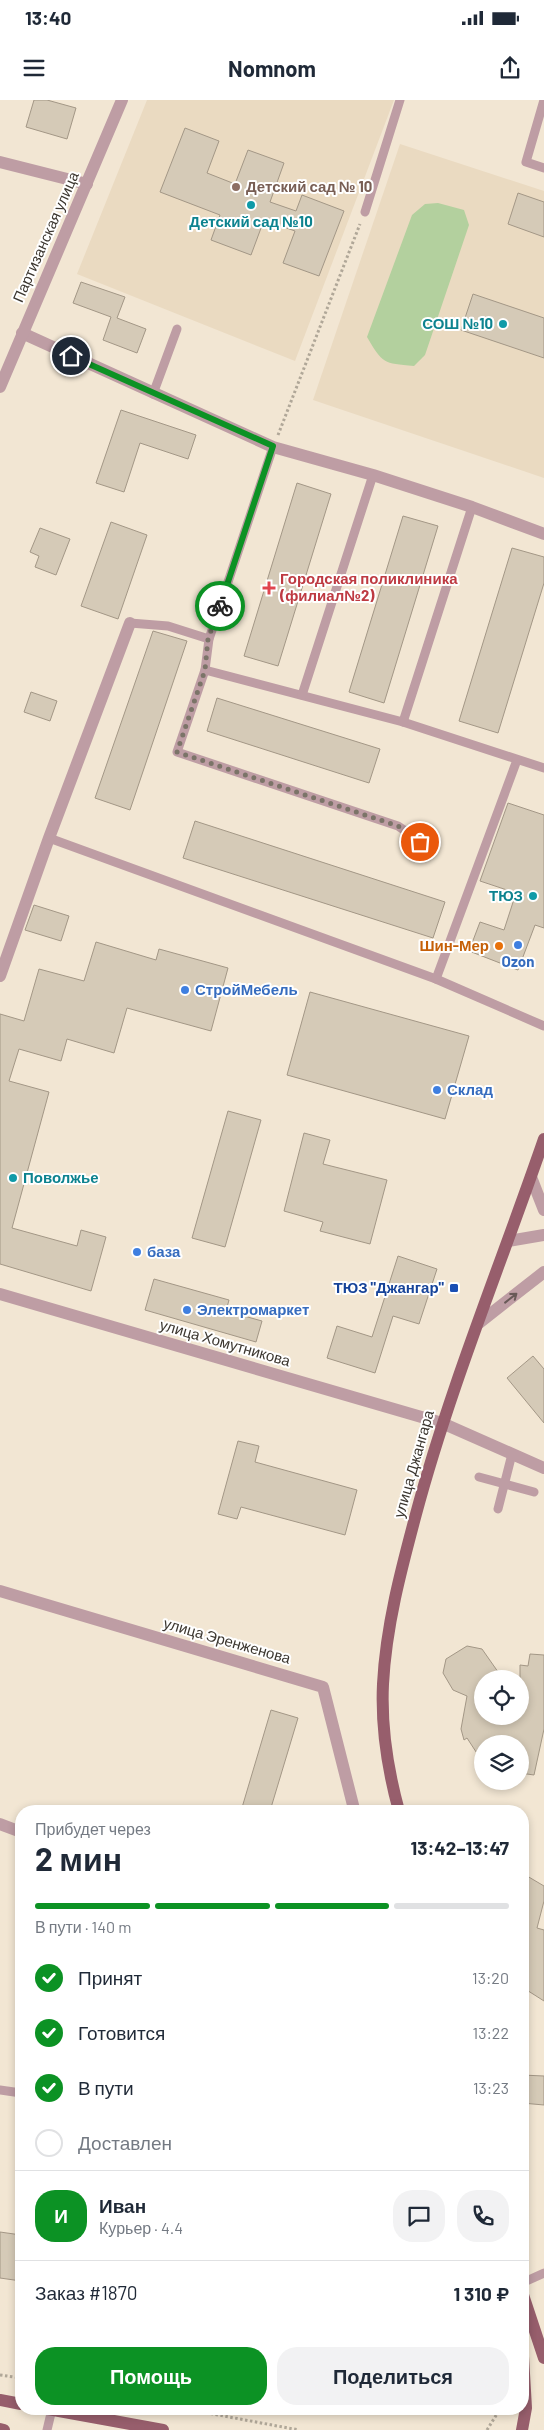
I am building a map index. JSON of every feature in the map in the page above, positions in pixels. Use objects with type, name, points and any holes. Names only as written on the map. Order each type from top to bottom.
[{"type":"main road","name":"улица Джангара","points":[[397,1805],[386,1744],[383,1685],[399,1574],[442,1423],[544,1139]]},
{"type":"main road","points":[[529,2313],[544,2358]]},
{"type":"main road","points":[[0,2400],[15,2403]]},
{"type":"main road","points":[[83,2415],[162,2430]]},
{"type":"main road","points":[[522,2430],[525,2415]]},
{"type":"main road","points":[[0,2429],[4,2430]]},
{"type":"street","name":"Партизанская улица","points":[[0,387],[122,100]]},
{"type":"street","points":[[0,162],[87,184]]},
{"type":"street","points":[[22,332],[153,394],[273,446],[472,507],[544,534]]},
{"type":"street","points":[[0,976],[49,838],[130,623]]},
{"type":"street","points":[[531,1177],[544,1210]]},
{"type":"street","points":[[508,1241],[544,1235]]},
{"type":"street","points":[[479,1323],[544,1272]]},
{"type":"street","name":"улица Хомутникова","points":[[0,1294],[442,1423],[544,1468]]},
{"type":"street","name":"улица Эренженова","points":[[0,1591],[323,1687],[353,1805]]},
{"type":"street","points":[[0,1824],[15,1830]]},
{"type":"lane","points":[[365,212],[400,100]]},
{"type":"lane","points":[[544,100],[526,162],[544,168]]},
{"type":"lane","points":[[153,394],[177,329]]},
{"type":"lane","points":[[273,446],[208,639],[205,670],[177,752],[398,826],[432,849]]},
{"type":"lane","points":[[302,695],[372,475]]},
{"type":"lane","points":[[403,722],[472,507]]},
{"type":"lane","points":[[130,623],[168,626],[208,639]]},
{"type":"lane","points":[[205,670],[403,722],[544,768]]},
{"type":"lane","points":[[436,979],[517,760]]},
{"type":"lane","points":[[49,838],[436,979],[544,1026]]},
{"type":"lane","points":[[498,1509],[512,1454]]},
{"type":"lane","points":[[479,1477],[534,1492]]},
{"type":"lane","points":[[0,2090],[15,2092]]},
{"type":"lane","points":[[529,2280],[544,2273]]},
{"type":"lane","points":[[47,2430],[50,2415]]},
{"type":"path","points":[[273,446],[365,212]]},
{"type":"path","points":[[0,2375],[15,2377]]},
{"type":"path","points":[[218,2415],[299,2430]]},
{"type":"path","points":[[487,2430],[496,2415]]},
{"type":"shaded area","name":"Детский сад № 10","points":[[147,100],[394,100],[295,361],[77,274]]},
{"type":"shaded area","points":[[400,144],[544,191],[544,478],[313,400]]},
{"type":"green space","points":[[438,203],[464,210],[469,225],[425,355],[414,366],[390,363],[381,357],[367,337],[412,215],[425,204]]},
{"type":"building","points":[[34,100],[47,100],[76,108],[67,139],[26,127]]},
{"type":"building","name":"Детский сад №10","points":[[185,128],[219,141],[207,173],[235,184],[248,150],[284,163],[270,202],[296,211],[302,195],[344,211],[319,276],[283,263],[295,231],[264,220],[251,255],[211,240],[220,215],[160,192]]},
{"type":"building","points":[[518,193],[544,202],[544,237],[508,224]]},
{"type":"building","points":[[81,282],[125,297],[117,318],[146,329],[137,353],[103,340],[111,317],[73,303]]},
{"type":"building","name":"СОШ №10","points":[[473,294],[544,318],[544,358],[461,330]]},
{"type":"building","points":[[121,410],[196,435],[188,459],[140,443],[124,492],[96,483]]},
{"type":"building","points":[[297,483],[331,494],[278,666],[244,656]]},
{"type":"building","points":[[403,516],[438,526],[384,703],[349,692]]},
{"type":"building","points":[[111,522],[147,535],[118,619],[81,606]]},
{"type":"building","points":[[40,528],[70,539],[56,575],[35,567],[39,556],[30,552]]},
{"type":"building","points":[[512,548],[544,557],[544,583],[498,733],[459,721]]},
{"type":"building","points":[[153,631],[187,641],[130,810],[95,798]]},
{"type":"building","points":[[31,692],[57,701],[50,721],[24,712]]},
{"type":"building","points":[[217,698],[380,749],[369,783],[207,731]]},
{"type":"building","points":[[508,803],[544,815],[544,928],[535,925],[518,970],[469,951],[480,922],[504,930],[516,893],[480,881]]},
{"type":"building","points":[[195,821],[445,902],[433,938],[183,858]]},
{"type":"building","points":[[34,905],[69,916],[61,941],[25,930]]},
{"type":"building","points":[[96,942],[156,960],[159,949],[228,968],[211,1031],[127,1008],[114,1053],[67,1039],[61,1061],[19,1049],[9,1081],[49,1092],[12,1228],[77,1246],[81,1230],[106,1237],[91,1291],[0,1264],[0,1014],[24,1021],[39,969],[84,981]]},
{"type":"building","points":[[310,992],[469,1036],[445,1119],[287,1075]]},
{"type":"building","points":[[228,1111],[261,1120],[225,1247],[192,1238]]},
{"type":"building","points":[[304,1133],[330,1140],[323,1164],[387,1180],[370,1244],[320,1231],[323,1222],[284,1211]]},
{"type":"building","points":[[398,1256],[437,1269],[419,1324],[393,1316],[375,1373],[327,1358],[337,1326],[372,1337]]},
{"type":"building","name":"Электромаркет","points":[[154,1279],[229,1300],[226,1311],[262,1321],[256,1342],[145,1310]]},
{"type":"building","points":[[533,1356],[544,1369],[544,1423],[507,1378]]},
{"type":"building","points":[[238,1441],[259,1446],[255,1462],[357,1490],[345,1535],[241,1507],[237,1519],[218,1514]]},
{"type":"building","points":[[467,1646],[482,1649],[497,1670],[474,1670],[474,1725],[529,1725],[529,1670],[520,1670],[520,1665],[528,1666],[530,1654],[544,1655],[544,1729],[534,1775],[529,1774],[529,1735],[474,1735],[474,1749],[467,1738],[464,1740],[461,1729],[467,1696],[453,1690],[443,1673],[446,1659]]},
{"type":"building","points":[[271,1710],[298,1718],[272,1805],[243,1805]]},
{"type":"building","points":[[529,1877],[544,1886],[544,1901],[537,1928],[544,1930],[544,2001],[529,1991]]},
{"type":"building","points":[[529,2075],[544,2076],[544,2105],[529,2104]]},
{"type":"building","points":[[0,2232],[15,2234],[15,2280],[0,2278]]},
{"type":"way so far","points":[[220,606],[208,639],[205,670],[177,752],[398,826],[420,842]]},
{"type":"place","name":"Детский сад № 10","points":[[236,187]]},
{"type":"place","name":"Детский сад №10","points":[[251,205]]},
{"type":"place","name":"СОШ №10","points":[[503,324]]},
{"type":"place","name":"Городская поликлиника (филиал№2)","points":[[269,588]]},
{"type":"place","name":"ТЮЗ","points":[[533,896]]},
{"type":"place","name":"Ozon","points":[[518,945]]},
{"type":"place","name":"Шин-Мер","points":[[499,946]]},
{"type":"place","name":"СтройМебель","points":[[185,990]]},
{"type":"place","name":"Склад","points":[[437,1090]]},
{"type":"place","name":"Поволжье","points":[[13,1178]]},
{"type":"place","name":"база","points":[[137,1252]]},
{"type":"place","name":"ТЮЗ \"Джангар\"","points":[[454,1288]]},
{"type":"place","name":"Электромаркет","points":[[187,1310]]},
{"type":"route","points":[[71,356],[273,446],[220,606]]}]
